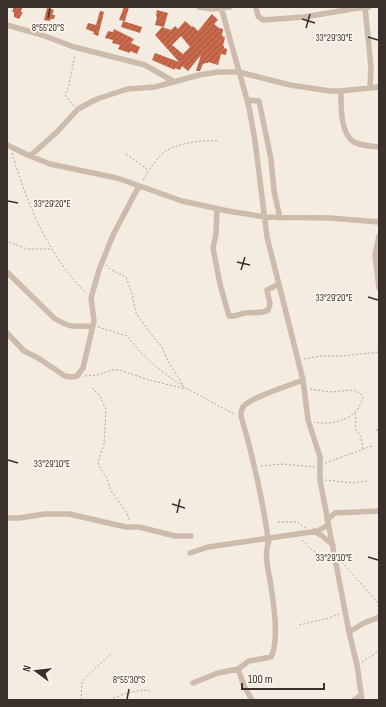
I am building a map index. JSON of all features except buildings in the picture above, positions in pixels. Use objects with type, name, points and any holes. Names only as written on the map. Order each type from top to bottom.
[{"type":"street","points":[[198,7],[208,9],[230,7]]},
{"type":"street","points":[[256,7],[258,16],[263,20],[304,17],[358,7],[369,7]]},
{"type":"street","points":[[365,7],[371,67],[370,87]]},
{"type":"street","points":[[221,8],[247,100],[255,141],[267,237],[303,380],[308,420],[320,457],[320,480],[362,697],[354,700]]},
{"type":"street","points":[[7,25],[42,35],[74,47],[145,65],[173,81]]},
{"type":"street","points":[[30,156],[58,132],[78,109],[97,99],[123,90],[156,87],[173,81],[214,72],[239,72],[290,84],[341,91],[379,87]]},
{"type":"street","points":[[341,91],[341,108],[347,136],[354,142],[362,145],[379,146]]},
{"type":"street","points":[[247,100],[259,101],[271,159],[274,191],[280,218]]},
{"type":"street","points":[[8,146],[50,164],[117,178],[182,201],[217,209],[265,217],[330,218],[379,222]]},
{"type":"street","points":[[7,333],[24,351],[38,358],[58,373],[72,377],[80,373],[83,368],[93,326],[94,316],[91,298],[113,235],[139,186]]},
{"type":"street","points":[[217,209],[216,234],[213,248],[220,284],[229,316],[263,312],[268,310],[270,304],[267,290],[279,284]]},
{"type":"street","points":[[379,236],[375,255],[379,288]]},
{"type":"street","points":[[7,272],[61,323],[71,327],[93,326]]},
{"type":"street","points":[[193,683],[218,673],[238,669],[249,661],[270,658],[273,655],[276,642],[272,593],[266,553],[269,538],[255,466],[241,416],[243,407],[247,403],[303,380]]},
{"type":"street","points":[[190,553],[208,547],[322,529],[335,513],[379,511]]},
{"type":"street","points":[[7,518],[19,518],[45,514],[68,514],[140,527],[175,536],[191,536]]},
{"type":"street","points":[[311,531],[321,535],[333,545]]},
{"type":"street","points":[[349,632],[364,623],[379,617]]},
{"type":"street","points":[[238,669],[244,686],[252,700]]},
{"type":"path","points":[[74,47],[75,53],[69,85],[65,95],[78,109]]},
{"type":"path","points":[[139,186],[158,158],[168,150],[198,140],[217,141]]},
{"type":"path","points":[[8,146],[24,192],[52,249],[66,270],[91,298]]},
{"type":"path","points":[[126,154],[149,170]]},
{"type":"path","points":[[9,242],[27,249],[52,249]]},
{"type":"path","points":[[103,260],[110,270],[126,277],[136,313],[163,350],[184,387]]},
{"type":"path","points":[[93,326],[127,336],[142,354],[164,373],[188,390],[241,416]]},
{"type":"path","points":[[298,360],[320,356],[342,356],[379,352]]},
{"type":"path","points":[[72,377],[96,375],[113,370],[120,370],[149,380],[188,390]]},
{"type":"path","points":[[92,388],[100,396],[106,410],[104,444],[98,462],[99,466],[107,476],[112,493],[127,513],[130,522],[134,527]]},
{"type":"path","points":[[304,388],[330,392],[355,390],[361,394],[362,399],[355,412],[339,420],[328,424],[308,420]]},
{"type":"path","points":[[355,412],[356,418],[354,428],[361,437],[363,449]]},
{"type":"path","points":[[255,466],[281,464],[316,467],[372,446]]},
{"type":"path","points":[[320,480],[354,484],[367,480]]},
{"type":"path","points":[[278,522],[298,522],[311,531]]},
{"type":"path","points":[[297,533],[312,550],[324,557],[338,570]]},
{"type":"path","points":[[334,552],[344,566],[379,604]]},
{"type":"path","points":[[299,625],[326,619],[345,612]]},
{"type":"path","points":[[357,666],[379,651]]},
{"type":"path","points":[[81,700],[82,683],[85,678],[112,653]]},
{"type":"path","points":[[110,700],[134,692],[146,690],[150,691]]}]
